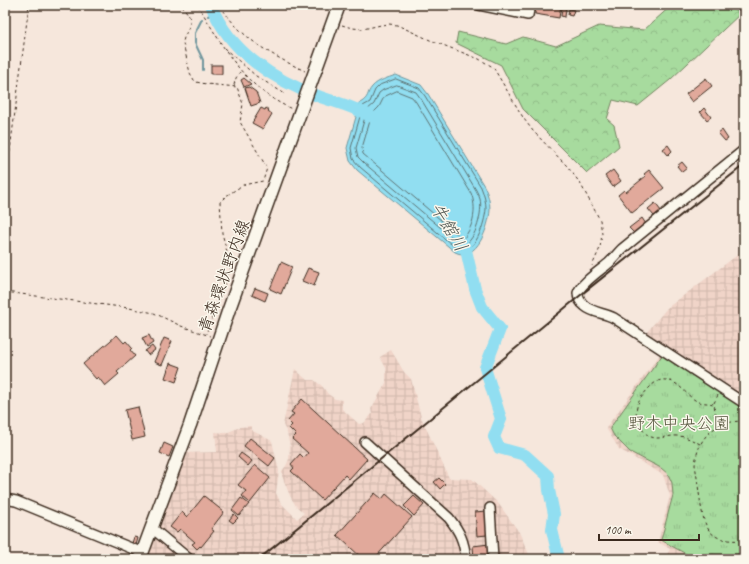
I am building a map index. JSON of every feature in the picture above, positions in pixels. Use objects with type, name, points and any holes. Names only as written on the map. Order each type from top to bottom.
[{"type":"main road","name":"青森環状野内線","points":[[142,556],[339,5]]},
{"type":"street","points":[[479,5],[528,15],[530,5]]},
{"type":"street","points":[[744,150],[622,249],[585,283],[578,293],[579,300],[590,310],[614,318],[720,389],[744,403]]},
{"type":"street","points":[[365,442],[449,518],[458,528],[462,538],[466,559]]},
{"type":"street","points":[[5,499],[16,501],[142,556]]},
{"type":"street","points":[[490,508],[493,559]]},
{"type":"street","points":[[152,528],[189,559]]},
{"type":"path","points":[[5,188],[29,5]]},
{"type":"path","points":[[182,5],[190,18],[190,24],[183,39],[191,78],[196,82],[234,86],[238,88],[243,104],[240,122],[267,170],[263,181],[243,185],[226,196],[220,202],[222,233],[231,267],[206,334]]},
{"type":"path","points":[[198,5],[223,48],[241,71],[265,93],[287,107],[302,107]]},
{"type":"path","points":[[220,5],[232,22],[250,40],[312,80]]},
{"type":"path","points":[[333,22],[352,28],[363,29],[385,24],[397,25],[436,43],[479,59],[493,68],[533,131],[567,166],[580,183],[600,220],[602,234],[600,248],[592,266]]},
{"type":"path","points":[[223,48],[256,76],[285,94]]},
{"type":"path","points":[[234,86],[236,78],[241,71]]},
{"type":"path","points":[[5,292],[129,308],[154,313],[181,326],[206,334],[218,340]]},
{"type":"path","points":[[700,444],[681,436],[653,438],[646,434],[636,417],[638,401],[653,384],[662,380],[676,384],[699,402],[714,404]]},
{"type":"path","points":[[720,389],[714,404],[716,416],[720,425]]},
{"type":"path","points":[[744,421],[736,421],[720,425],[711,432],[700,444],[695,465],[704,523],[711,532],[720,538],[744,540]]},
{"type":"shaded area","name":"野木中央公園","points":[[744,250],[744,559],[665,559],[670,549],[658,542],[670,496],[663,475],[619,449],[606,428],[661,353],[641,339],[667,308]]},
{"type":"shaded area","points":[[391,350],[404,372],[411,379],[421,417],[449,478],[472,479],[498,503],[519,532],[531,559],[147,559],[185,453],[217,452],[215,432],[226,433],[240,427],[251,426],[251,430],[272,441],[279,471],[276,493],[281,503],[297,519],[304,513],[296,506],[290,496],[282,476],[282,471],[289,459],[290,446],[287,433],[283,425],[295,369],[307,380],[314,380],[322,386],[328,394],[335,399],[342,400],[342,409],[359,424],[364,423],[372,414],[371,409],[386,383],[386,368],[380,357]]},
{"type":"green space","points":[[672,5],[725,5],[741,13],[670,80],[638,106],[613,100],[607,119],[614,125],[619,146],[587,173],[523,109],[501,65],[456,43],[458,32],[506,44],[523,37],[556,46],[599,26],[644,30]]},
{"type":"green space","name":"野木中央公園","points":[[663,354],[744,406],[744,559],[695,559],[661,540],[673,495],[672,483],[668,474],[661,468],[630,452],[614,436],[610,428]]},
{"type":"water","points":[[396,75],[421,85],[428,94],[487,192],[490,210],[487,225],[480,241],[470,252],[463,254],[455,252],[357,170],[350,161],[347,148],[360,103],[367,97],[370,89],[374,85]]},
{"type":"building","points":[[536,5],[561,5],[559,18],[535,14]]},
{"type":"building","points":[[562,8],[566,9],[565,17],[561,16]]},
{"type":"building","points":[[569,9],[574,10],[572,16],[568,15]]},
{"type":"building","points":[[211,65],[222,65],[222,74],[211,74]]},
{"type":"building","points":[[244,78],[251,84],[244,87],[241,80]]},
{"type":"building","points":[[706,78],[712,86],[692,102],[686,94]]},
{"type":"building","points":[[249,87],[256,92],[260,103],[251,106],[245,88]]},
{"type":"building","points":[[261,108],[265,110],[266,108],[272,114],[263,129],[252,123]]},
{"type":"building","points":[[704,108],[711,117],[707,120],[700,112]]},
{"type":"building","points":[[722,130],[728,139],[725,141],[718,133]]},
{"type":"building","points":[[668,145],[672,151],[668,155],[663,149]]},
{"type":"building","points":[[682,162],[687,168],[682,172],[677,166]]},
{"type":"building","points":[[613,170],[621,181],[613,187],[605,176]]},
{"type":"building","points":[[649,170],[664,188],[632,213],[618,195],[624,190],[626,192],[646,176],[644,174]]},
{"type":"building","points":[[655,203],[661,211],[654,216],[648,209]]},
{"type":"building","points":[[642,218],[646,224],[634,233],[629,228]]},
{"type":"building","points":[[281,262],[292,267],[281,294],[270,289]]},
{"type":"building","points":[[308,268],[319,272],[314,286],[302,281]]},
{"type":"building","points":[[255,288],[268,293],[265,301],[252,295]]},
{"type":"building","points":[[117,335],[124,343],[126,341],[132,348],[130,350],[135,356],[117,372],[119,374],[105,386],[98,377],[96,379],[83,364]]},
{"type":"building","points":[[149,335],[153,343],[147,347],[142,338]]},
{"type":"building","points":[[164,338],[172,341],[162,365],[154,362]]},
{"type":"building","points":[[152,346],[155,350],[148,355],[145,351]]},
{"type":"building","points":[[170,363],[181,367],[176,382],[165,378]]},
{"type":"building","points":[[302,399],[367,459],[349,479],[345,475],[322,500],[291,471],[294,468],[291,464],[300,454],[304,458],[308,453],[292,439],[296,435],[289,428],[292,425],[288,421],[294,414],[291,412]]},
{"type":"building","points":[[138,407],[145,437],[132,440],[125,410]]},
{"type":"building","points":[[250,438],[275,458],[269,466],[244,446]]},
{"type":"building","points":[[164,443],[173,447],[169,457],[160,453]]},
{"type":"building","points":[[241,453],[252,461],[248,466],[238,457]]},
{"type":"building","points":[[255,465],[270,478],[250,503],[242,496],[246,491],[238,485]]},
{"type":"building","points":[[439,478],[445,484],[440,489],[434,482]]},
{"type":"building","points":[[375,493],[382,499],[386,494],[412,517],[374,559],[363,559],[337,535]]},
{"type":"building","points":[[204,496],[224,512],[211,529],[214,531],[201,547],[200,546],[197,549],[192,544],[195,542],[180,529],[177,532],[170,527],[182,512],[187,517]]},
{"type":"building","points":[[414,496],[424,505],[414,516],[404,506]]},
{"type":"building","points":[[241,498],[249,504],[239,516],[232,510]]},
{"type":"building","points":[[486,511],[487,535],[477,536],[475,512]]},
{"type":"building","points":[[234,514],[238,518],[233,523],[229,520]]},
{"type":"building","points":[[134,537],[138,538],[136,545],[132,543]]},
{"type":"building","points":[[489,544],[490,559],[474,559],[473,546]]},
{"type":"waterway","name":"牛館川","points":[[211,5],[229,36],[254,62],[285,82],[318,96],[352,107],[372,117]]},
{"type":"waterway","name":"牛館川","points":[[208,16],[214,13]]},
{"type":"waterway","points":[[202,19],[195,33],[195,43],[203,60],[203,70]]},
{"type":"waterway","name":"牛館川","points":[[459,240],[466,250],[475,289],[482,307],[500,329],[485,368],[501,419],[494,437],[499,448],[525,455],[548,476],[554,514],[552,530],[559,559]]},
{"type":"railway","points":[[259,559],[582,294],[744,165]]}]
